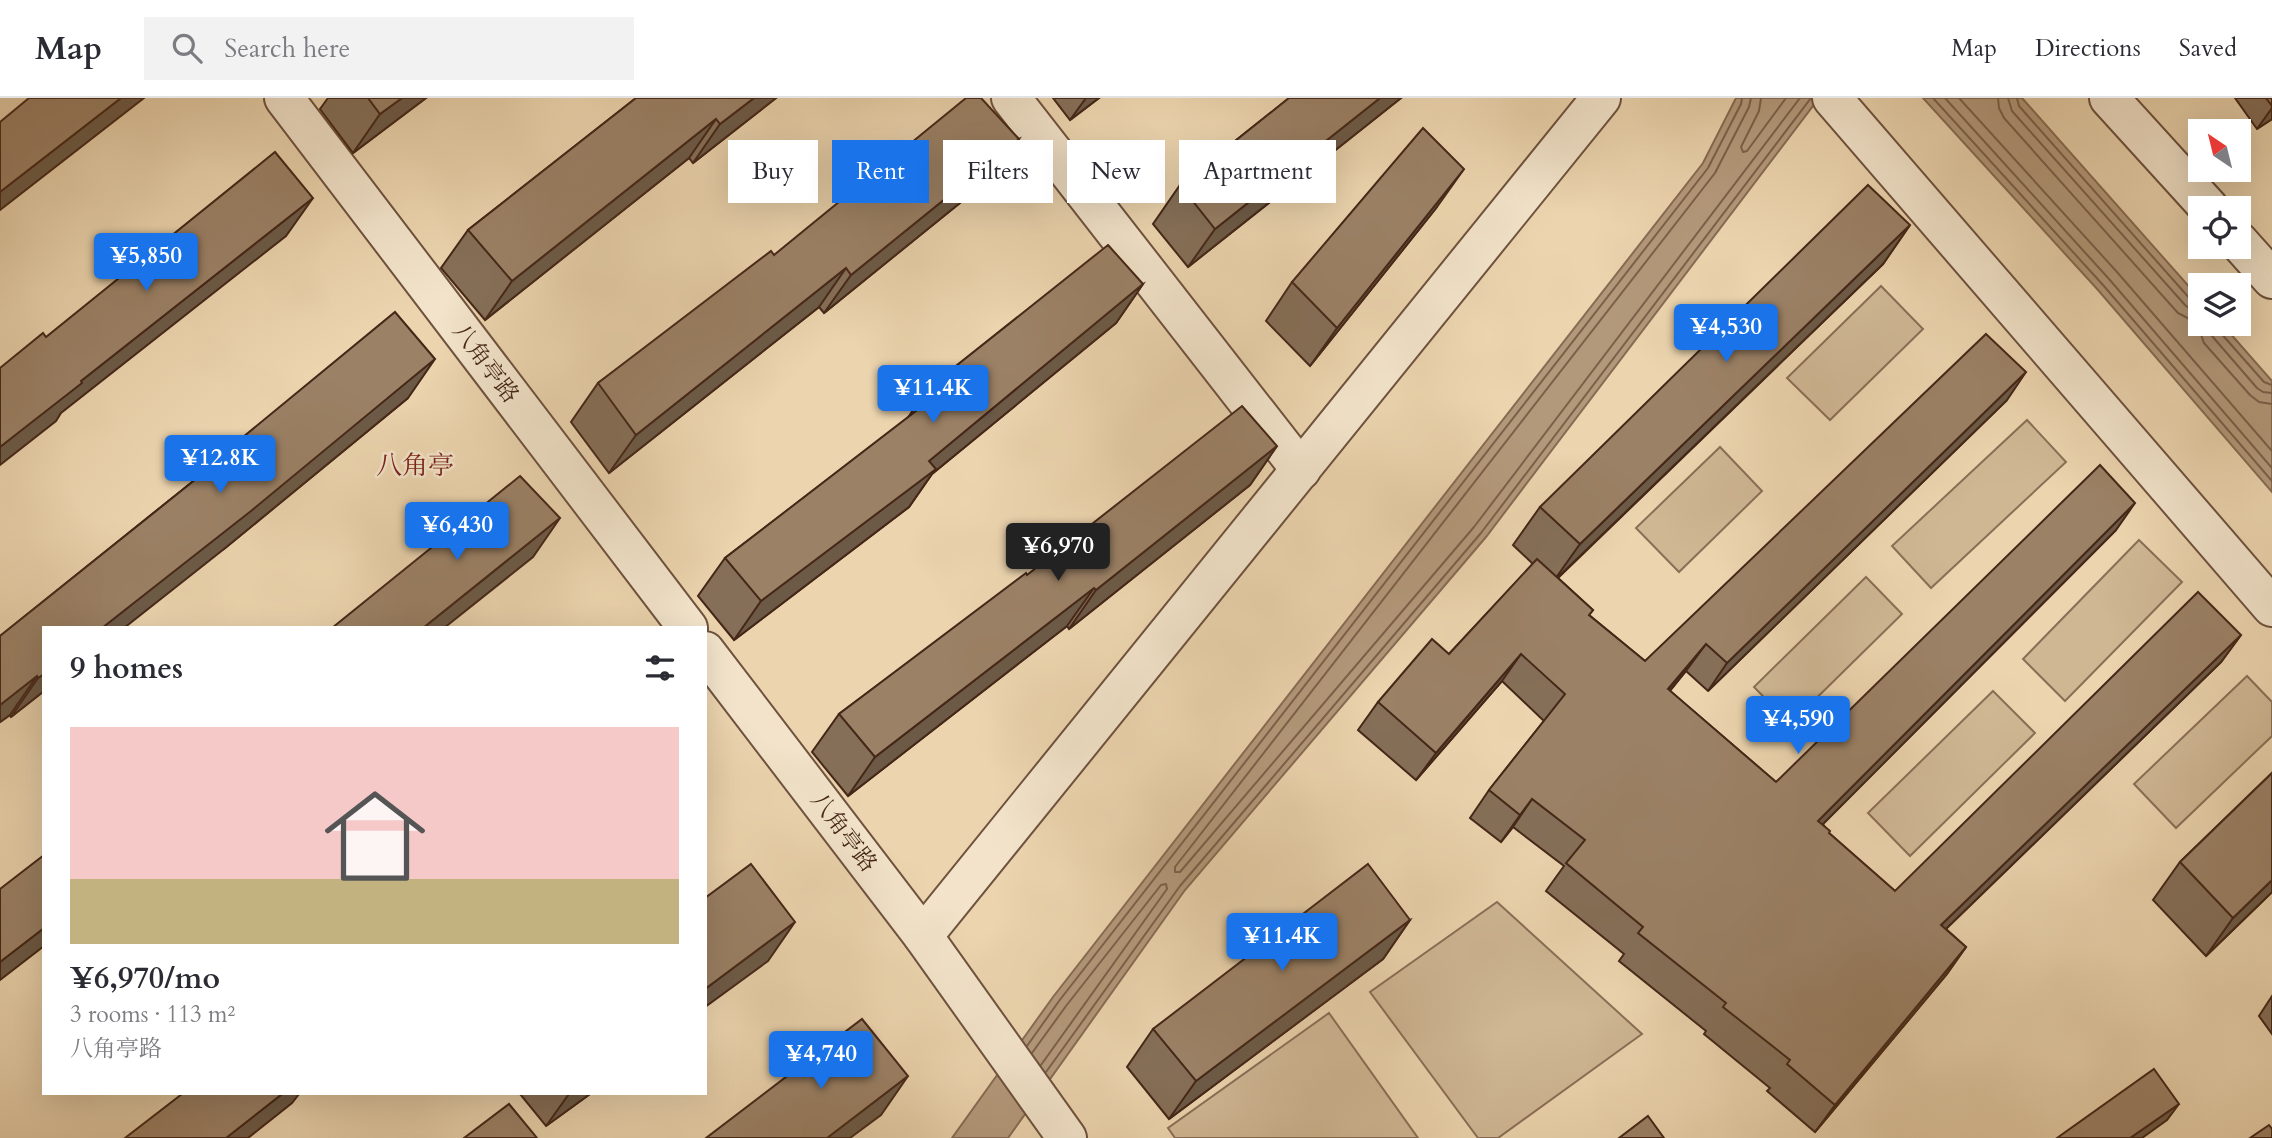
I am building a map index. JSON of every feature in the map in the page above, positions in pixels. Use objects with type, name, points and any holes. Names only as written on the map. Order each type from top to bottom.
[{"type":"street","name":"八角亭路","points":[[284,98],[686,626]]},
{"type":"street","points":[[1011,98],[1301,470]]},
{"type":"street","points":[[923,936],[1601,98]]},
{"type":"street","points":[[1832,98],[2272,607]]},
{"type":"street","points":[[2109,98],[2198,196]]},
{"type":"street","points":[[2251,256],[2272,279]]},
{"type":"street","name":"八角亭路","points":[[707,654],[923,936],[1066,1138]]},
{"type":"shaded area","points":[[1881,286],[1923,329],[1830,420],[1787,378]]},
{"type":"shaded area","points":[[2027,420],[2066,462],[1931,588],[1892,546]]},
{"type":"shaded area","points":[[1720,447],[1762,491],[1679,572],[1636,528]]},
{"type":"shaded area","points":[[2139,540],[2182,582],[2065,701],[2023,659]]},
{"type":"shaded area","points":[[1866,577],[1902,614],[1790,724],[1754,687]]},
{"type":"shaded area","points":[[2247,676],[2272,702],[2272,736],[2176,828],[2134,784]]},
{"type":"shaded area","points":[[1993,691],[2035,733],[1910,856],[1868,813]]},
{"type":"shaded area","points":[[1497,902],[1642,1034],[1498,1138],[1478,1138],[1370,992]]},
{"type":"shaded area","points":[[1329,1013],[1418,1138],[1175,1138],[1168,1128]]},
{"type":"water","points":[[1736,98],[1819,98],[1486,537],[1185,890],[1008,1138],[952,1138],[1053,997],[1703,163]]},
{"type":"water","points":[[1923,98],[2022,98],[2188,285],[2188,336],[2233,336],[2272,381],[2272,492],[2098,290]]},
{"type":"building","points":[[29,98],[121,98],[0,192],[0,122]]},
{"type":"building","points":[[368,98],[402,98],[380,114]]},
{"type":"building","points":[[636,98],[754,98],[720,124],[716,119],[512,281],[468,230]]},
{"type":"building","points":[[966,98],[981,98],[1019,139],[943,140],[943,201],[851,275],[846,268],[636,435],[598,383],[771,251],[774,255],[838,203],[929,203],[929,140],[915,140]]},
{"type":"building","points":[[1289,98],[1380,98],[1327,140],[1236,140]]},
{"type":"building","points":[[1423,128],[1464,169],[1337,328],[1292,282]]},
{"type":"building","points":[[275,152],[313,198],[0,447],[0,368],[43,333],[46,337]]},
{"type":"building","points":[[1868,185],[1910,225],[1580,544],[1540,507]]},
{"type":"building","points":[[1194,203],[1248,203],[1215,229]]},
{"type":"building","points":[[1108,245],[1143,284],[929,461],[936,469],[761,601],[725,558],[934,397],[927,389]]},
{"type":"building","points":[[395,312],[435,359],[251,511],[105,626],[42,626],[42,675],[38,678],[37,676],[0,705],[0,636],[211,467],[209,465]]},
{"type":"building","points":[[1986,334],[2026,372],[1727,663],[1706,644],[1668,689],[1776,782],[2100,465],[2135,503],[1818,821],[1895,891],[2198,592],[2241,635],[1941,925],[1966,947],[1835,1105],[1787,1064],[1790,1060],[1723,1007],[1726,1003],[1638,933],[1643,927],[1566,863],[1585,840],[1532,799],[1520,815],[1489,790],[1565,694],[1521,654],[1436,753],[1378,702],[1432,639],[1449,654],[1537,559],[1593,610],[1589,615],[1645,661]]},
{"type":"building","points":[[1242,406],[1277,446],[1096,590],[1094,588],[875,757],[839,714],[1026,573],[1027,575]]},
{"type":"building","points":[[520,476],[560,518],[425,626],[334,626]]},
{"type":"building","points":[[2272,773],[2272,880],[2233,918],[2180,862]]},
{"type":"building","points":[[42,857],[42,930],[0,962],[0,889]]},
{"type":"building","points":[[751,864],[795,922],[707,988],[707,897]]},
{"type":"building","points":[[1368,864],[1410,920],[1196,1081],[1153,1029]]},
{"type":"building","points":[[862,1019],[908,1076],[827,1138],[706,1138]]},
{"type":"building","points":[[2154,1069],[2179,1104],[2130,1138],[2057,1138]]},
{"type":"building","points":[[181,1095],[281,1095],[226,1138],[125,1138]]},
{"type":"building","points":[[509,1104],[537,1138],[464,1138]]},
{"type":"building","points":[[1648,1116],[1664,1138],[1619,1138]]},
{"type":"building","points":[[2269,1125],[2272,1138],[2250,1138]]},
{"type":"district","name":"八角亭","points":[[415,465]]}]
